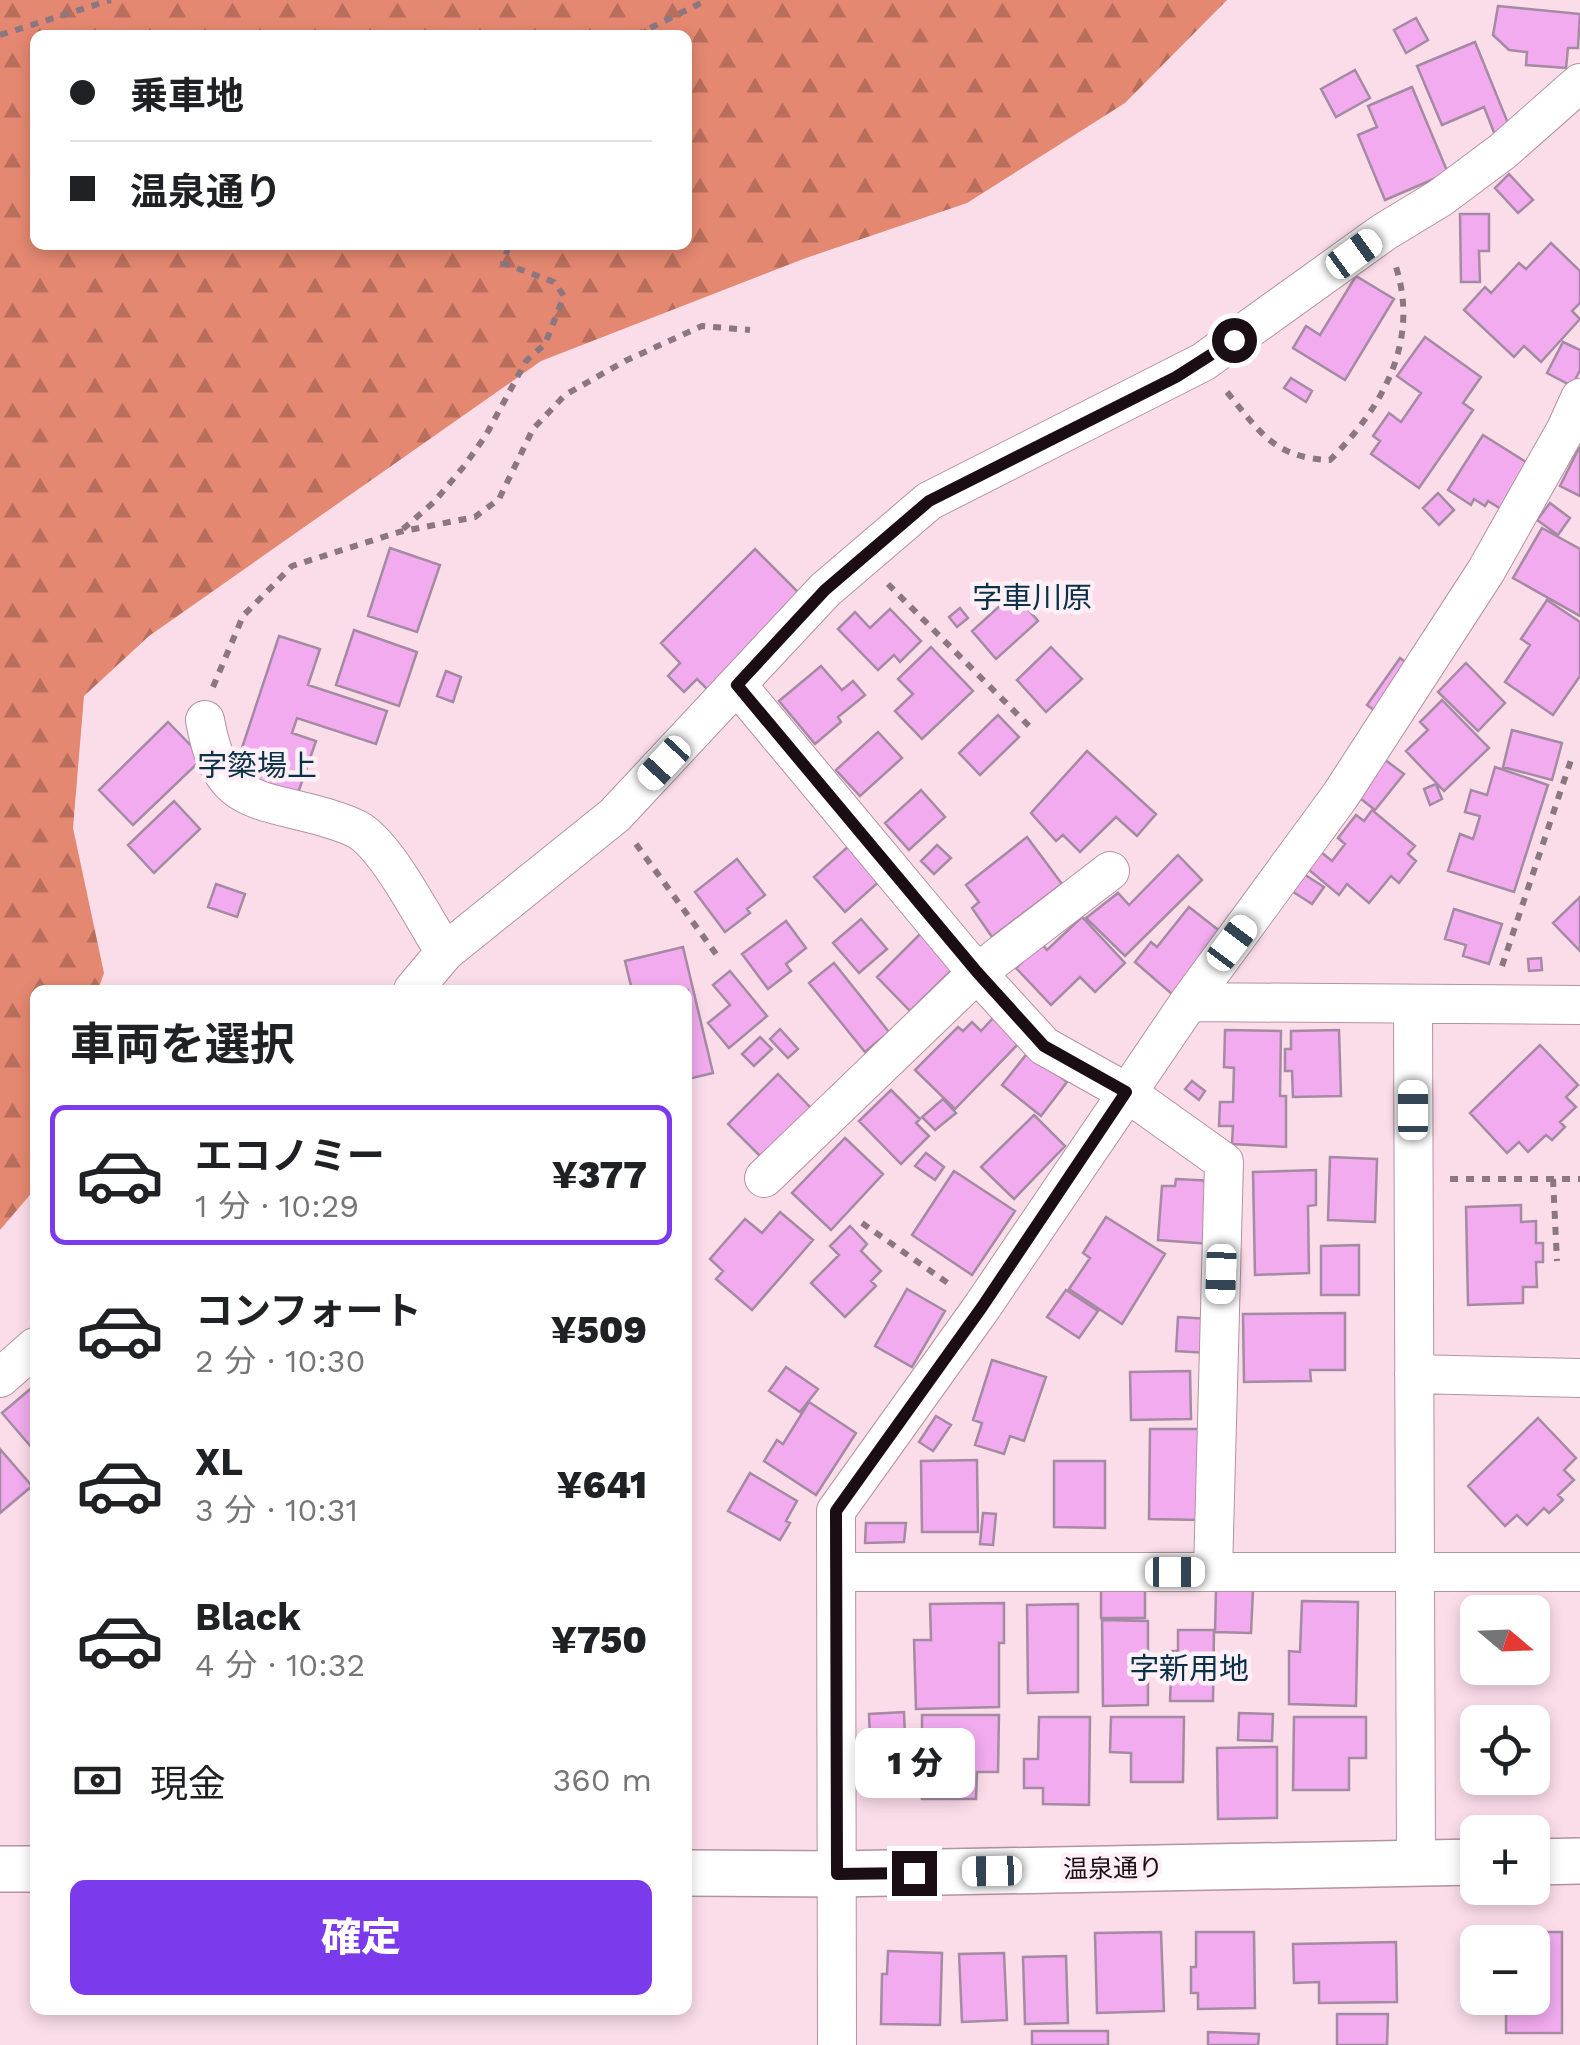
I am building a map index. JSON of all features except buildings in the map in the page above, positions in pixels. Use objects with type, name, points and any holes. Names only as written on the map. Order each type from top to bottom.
[{"type":"street","points":[[416,985],[444,952],[615,815],[825,590],[929,501],[1204,362],[1384,232],[1440,198],[1580,84]]},
{"type":"street","points":[[837,2045],[836,1511],[982,1307],[1189,1002],[1340,796],[1486,571],[1580,398]]},
{"type":"street","points":[[737,685],[977,972],[1044,1046],[1126,1092],[1224,1162],[1213,1571]]},
{"type":"street","points":[[205,720],[211,754],[236,791],[255,800],[345,823],[362,832],[379,848],[444,952]]},
{"type":"street","points":[[764,1178],[977,972],[1110,872]]},
{"type":"street","points":[[1189,1002],[1580,1004]]},
{"type":"street","points":[[1412,1006],[1416,1862]]},
{"type":"street","points":[[0,1378],[30,1351]]},
{"type":"street","points":[[1414,1374],[1580,1378]]},
{"type":"street","points":[[836,1572],[1580,1572]]},
{"type":"street","points":[[1550,1862],[1580,1861]]},
{"type":"street","name":"温泉通り","points":[[692,1874],[1460,1862]]},
{"type":"street","points":[[0,1869],[30,1870]]},
{"type":"path","points":[[0,35],[111,0]]},
{"type":"path","points":[[646,30],[708,0]]},
{"type":"path","points":[[1204,362],[1271,444],[1302,459],[1330,460],[1361,429],[1386,386],[1404,329],[1400,280],[1384,232]]},
{"type":"path","points":[[400,532],[434,502],[465,465],[526,362],[545,344],[555,322],[564,296],[554,282],[504,263],[508,250]]},
{"type":"path","points":[[205,720],[215,678],[244,616],[292,566],[400,532],[475,517],[500,499],[533,430],[566,395],[610,369],[702,326],[750,330]]},
{"type":"path","points":[[862,558],[1029,726]]},
{"type":"path","points":[[1489,1005],[1573,754]]},
{"type":"path","points":[[615,815],[716,954]]},
{"type":"path","points":[[1414,1180],[1580,1178]]},
{"type":"path","points":[[1553,1179],[1557,1261]]},
{"type":"path","points":[[862,1222],[982,1307]]},
{"type":"green space","points":[[0,0],[1227,0],[1125,103],[967,203],[806,258],[541,361],[149,636],[84,696],[73,828],[104,973],[100,985],[30,985],[30,1195],[0,1230]]},
{"type":"district","name":"字車川原","points":[[1032,598]]},
{"type":"district","name":"字簗場上","points":[[257,766]]},
{"type":"district","name":"字新用地","points":[[1189,1669]]},
{"type":"route","points":[[914,1873],[837,1874],[836,1511],[982,1307],[1126,1092],[1044,1046],[977,972],[737,685],[825,590],[929,501],[1176,377],[1234,340]]}]
